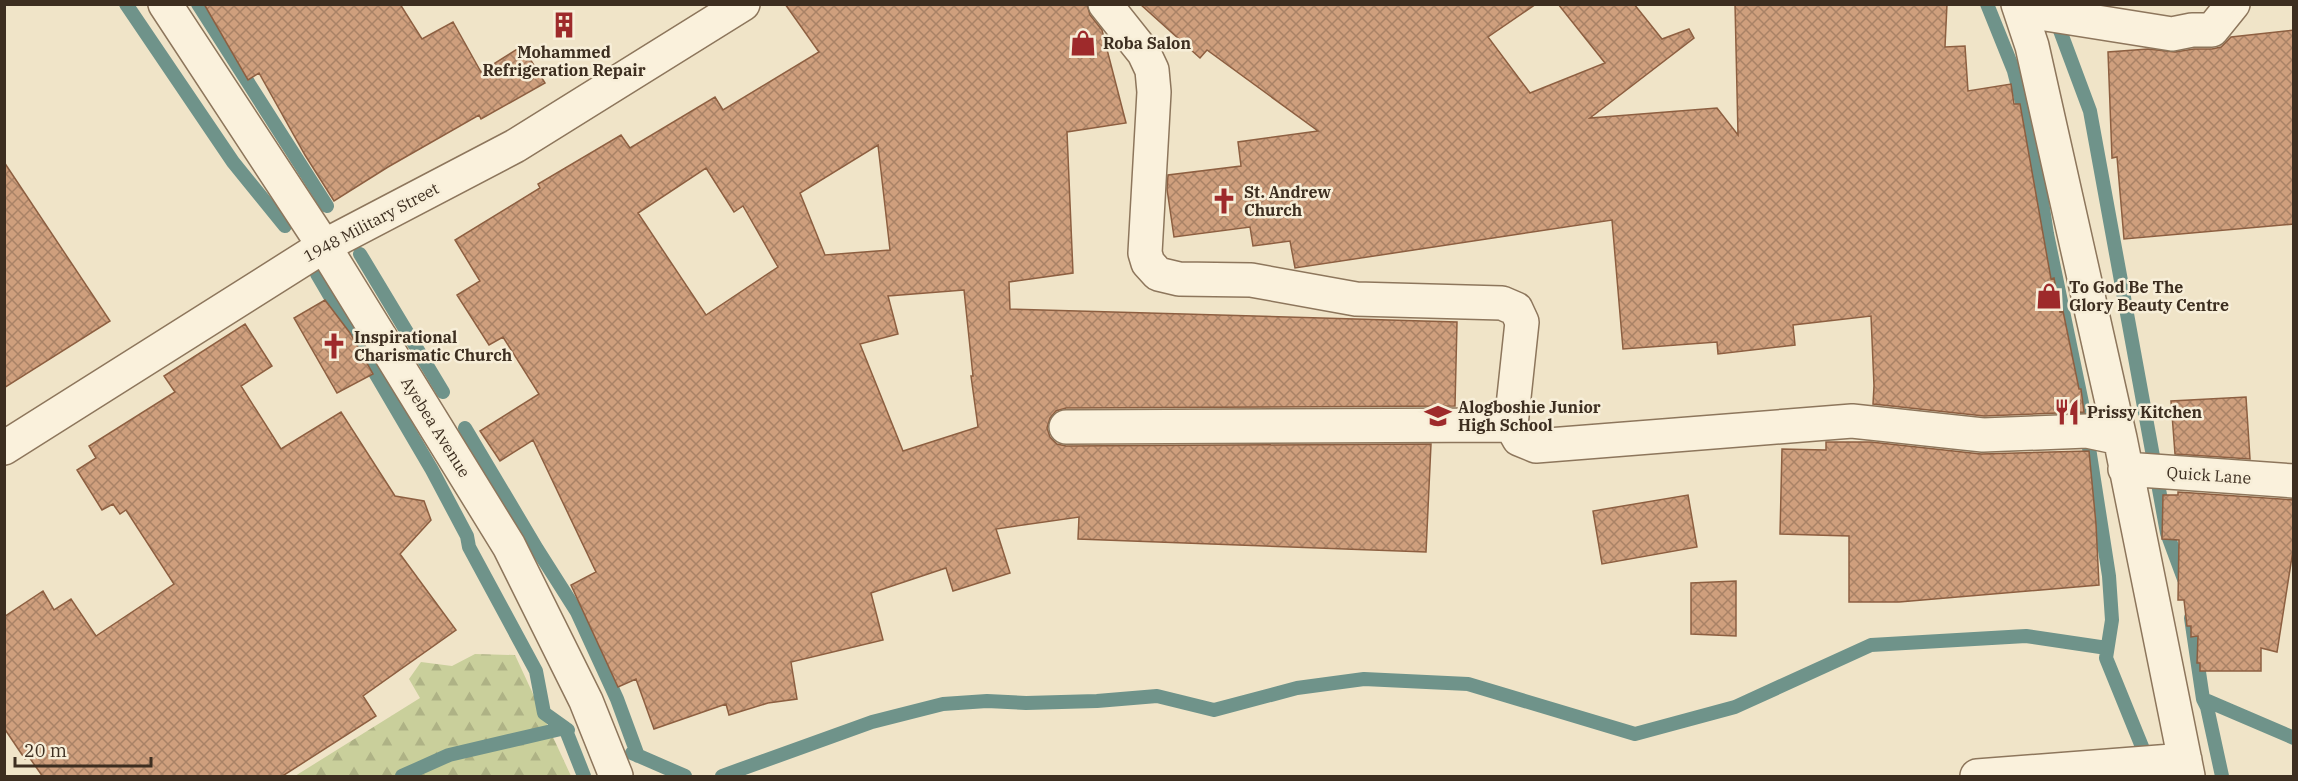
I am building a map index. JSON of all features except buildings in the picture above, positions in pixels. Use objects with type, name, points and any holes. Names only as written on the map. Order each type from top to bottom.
[{"type":"street","name":"Ayebea Avenue","points":[[165,4],[324,246],[509,546],[586,700],[616,777]]},
{"type":"street","name":"1948 Military Street","points":[[4,448],[324,246],[515,147],[743,4]]},
{"type":"street","points":[[1066,427],[1511,425],[1522,322],[1516,309],[1502,303],[1356,299],[1251,280],[1179,279],[1158,274],[1148,263],[1145,253],[1154,92],[1152,70],[1144,53],[1105,4]]},
{"type":"street","points":[[1977,777],[2186,768],[2122,454],[2032,46],[2020,7],[2172,34],[2192,30],[2212,30],[2233,4]]},
{"type":"street","name":"Quick Lane","points":[[1511,425],[1519,439],[1536,446],[1852,421],[1983,435],[2087,431],[2122,454],[2294,481]]},
{"type":"green space","points":[[475,654],[515,655],[571,776],[295,776],[420,698],[409,679],[421,662],[452,666]]},
{"type":"waterway","points":[[126,4],[233,162],[285,226]]},
{"type":"waterway","points":[[198,4],[327,206]]},
{"type":"waterway","points":[[1987,4],[2014,71],[2034,150],[2047,234],[2082,403],[2109,576],[2112,620],[2106,658],[2149,764]]},
{"type":"waterway","points":[[2055,17],[2090,111],[2167,533],[2184,579]]},
{"type":"waterway","points":[[360,254],[443,392]]},
{"type":"waterway","points":[[317,274],[432,470],[467,536],[469,547],[536,671],[544,713],[565,728],[584,776]]},
{"type":"waterway","points":[[465,428],[577,612],[617,699],[638,756]]},
{"type":"waterway","points":[[2191,618],[2203,699],[2207,707],[2222,776]]},
{"type":"waterway","points":[[722,776],[872,722],[943,704],[987,701],[1026,703],[1097,701],[1157,696],[1214,710],[1297,688],[1364,679],[1468,684],[1635,734],[1735,707],[1871,645],[2026,636],[2107,648]]},
{"type":"waterway","points":[[2203,699],[2294,738]]},
{"type":"waterway","points":[[402,776],[449,755],[565,728],[568,730]]},
{"type":"waterway","points":[[632,753],[685,776]]},
{"type":"place","name":"Mohammed Refrigeration Repair","points":[[564,25]]},
{"type":"place","name":"Roba Salon","points":[[1083,43]]},
{"type":"place","name":"St. Andrew Church","points":[[1224,201]]},
{"type":"place","name":"To God Be The Glory Beauty Centre","points":[[2049,296]]},
{"type":"place","name":"Inspirational Charismatic Church","points":[[334,346]]},
{"type":"place","name":"Prissy Kitchen","points":[[2067,412]]},
{"type":"place","name":"Alogboshie Junior High School","points":[[1438,416]]}]
